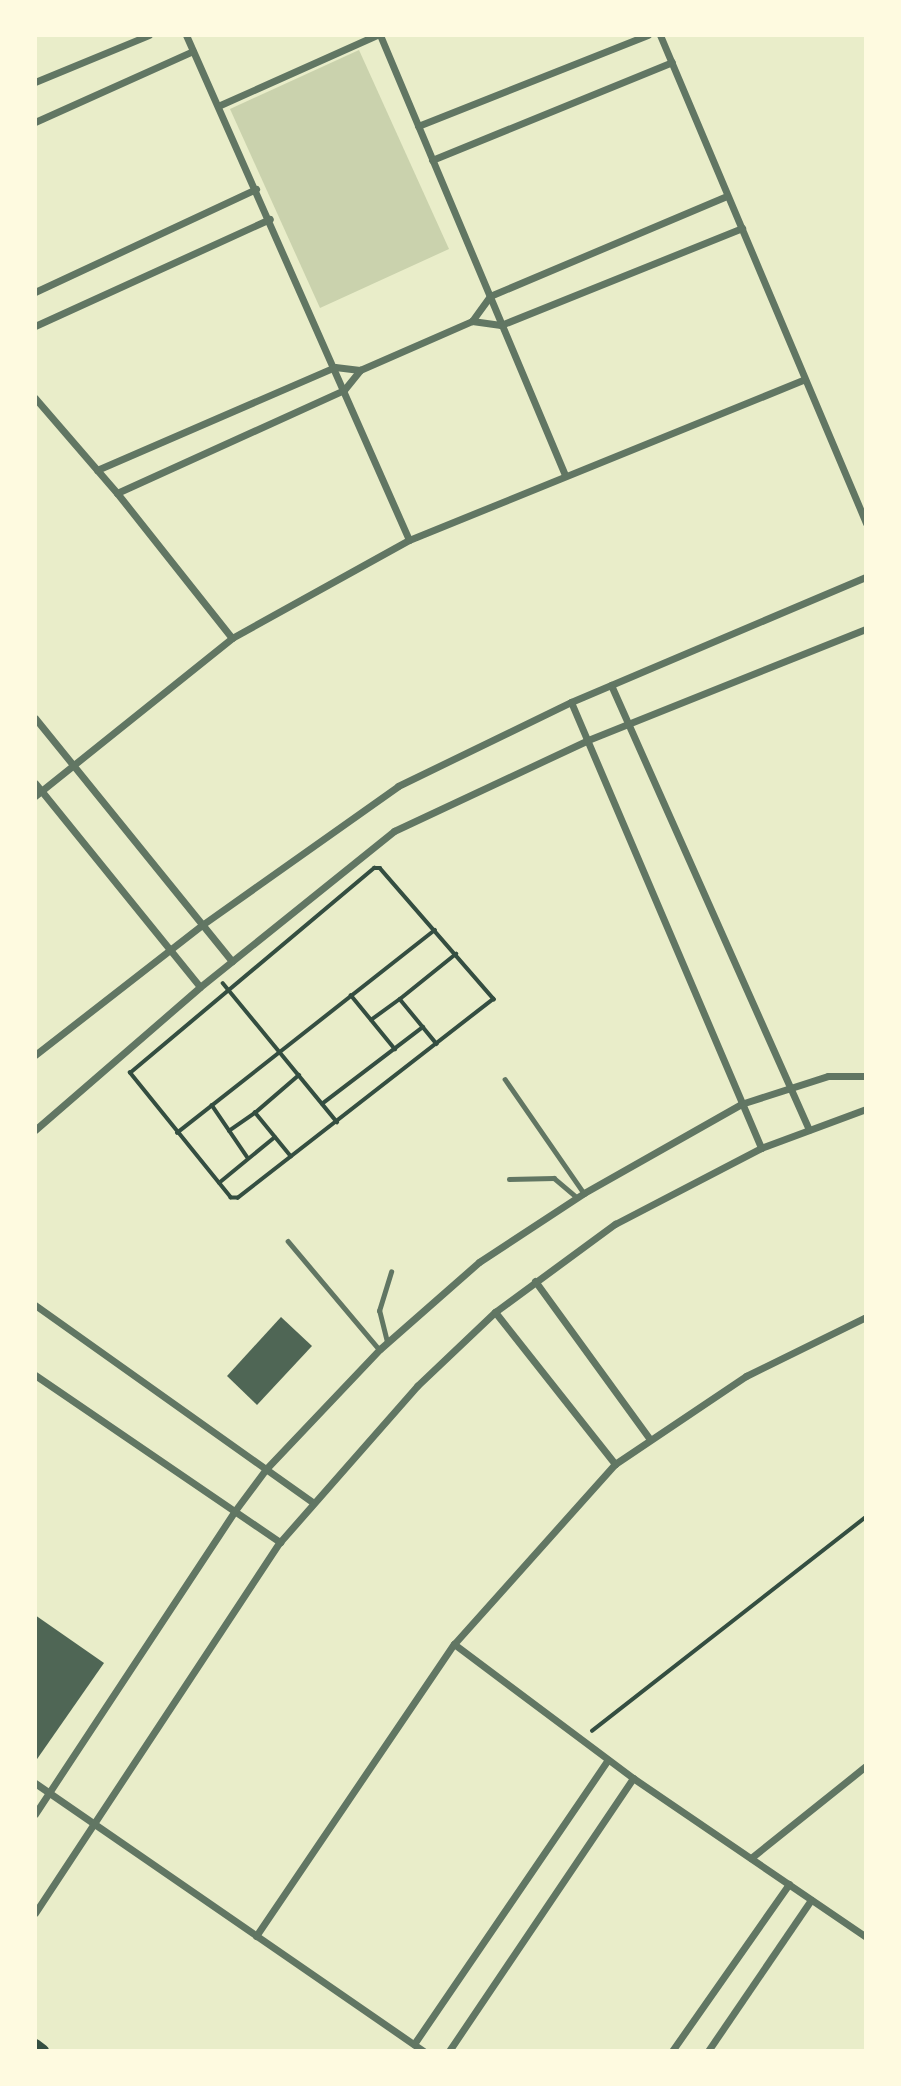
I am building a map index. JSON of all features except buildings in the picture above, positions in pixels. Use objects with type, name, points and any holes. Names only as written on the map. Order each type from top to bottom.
[{"type":"main road","points":[[35,2046],[42,2051]]},
{"type":"street","points":[[35,82],[149,35]]},
{"type":"street","points":[[186,35],[270,219],[409,540]]},
{"type":"street","points":[[218,106],[378,35],[565,475]]},
{"type":"street","points":[[418,126],[648,35]]},
{"type":"street","points":[[660,35],[866,523]]},
{"type":"street","points":[[35,122],[193,51]]},
{"type":"street","points":[[432,160],[672,62]]},
{"type":"street","points":[[35,292],[256,189]]},
{"type":"street","points":[[117,493],[344,390],[360,370],[472,321],[490,296],[727,196]]},
{"type":"street","points":[[35,326],[270,219]]},
{"type":"street","points":[[472,321],[501,325],[742,228]]},
{"type":"street","points":[[97,470],[335,367],[360,370]]},
{"type":"street","points":[[38,794],[232,638],[409,540],[805,379]]},
{"type":"street","points":[[35,398],[117,493],[232,638]]},
{"type":"street","points":[[35,1055],[202,925],[398,786],[571,702],[866,577]]},
{"type":"street","points":[[35,1130],[200,987],[394,831],[588,740],[866,629]]},
{"type":"street","points":[[611,685],[809,1130]]},
{"type":"street","points":[[571,702],[761,1148]]},
{"type":"street","points":[[35,718],[232,961]]},
{"type":"street","points":[[35,783],[38,794],[200,987]]},
{"type":"street","points":[[35,1814],[234,1512],[266,1469],[380,1349],[479,1262],[580,1195],[741,1104],[789,1086],[828,1076],[866,1076]]},
{"type":"street","points":[[35,1913],[95,1826],[280,1542],[312,1502],[417,1386],[495,1312],[615,1224],[761,1148],[866,1109]]},
{"type":"street","points":[[536,1281],[649,1438]]},
{"type":"street","points":[[35,1305],[312,1502]]},
{"type":"street","points":[[495,1312],[615,1465]]},
{"type":"street","points":[[256,1936],[454,1644],[615,1465],[649,1438],[746,1376],[866,1317]]},
{"type":"street","points":[[35,1375],[280,1542]]},
{"type":"street","points":[[454,1644],[633,1778],[866,1937]]},
{"type":"street","points":[[414,2044],[608,1760]]},
{"type":"street","points":[[751,1858],[866,1766]]},
{"type":"street","points":[[449,2051],[633,1778]]},
{"type":"street","points":[[35,1783],[424,2051]]},
{"type":"street","points":[[672,2051],[789,1884]]},
{"type":"street","points":[[708,2051],[811,1900]]},
{"type":"lane","points":[[505,1079],[580,1195]]},
{"type":"lane","points":[[509,1179],[554,1178],[580,1195]]},
{"type":"lane","points":[[288,1241],[380,1349]]},
{"type":"lane","points":[[388,1343],[379,1311],[391,1272]]},
{"type":"path","points":[[380,867],[456,954],[494,997],[438,1044],[238,1198],[231,1198],[130,1073],[374,868],[380,867]]},
{"type":"path","points":[[177,1133],[435,930]]},
{"type":"path","points":[[371,1020],[456,954]]},
{"type":"path","points":[[216,974],[337,1122]]},
{"type":"path","points":[[351,995],[395,1049]]},
{"type":"path","points":[[400,999],[438,1044]]},
{"type":"path","points":[[322,1104],[423,1027]]},
{"type":"path","points":[[229,1131],[255,1113],[299,1075]]},
{"type":"path","points":[[212,1105],[248,1158]]},
{"type":"path","points":[[255,1113],[291,1157]]},
{"type":"path","points":[[219,1183],[275,1137]]},
{"type":"path","points":[[580,1739],[866,1517]]},
{"type":"green space","points":[[359,50],[449,249],[320,308],[230,109]]}]
